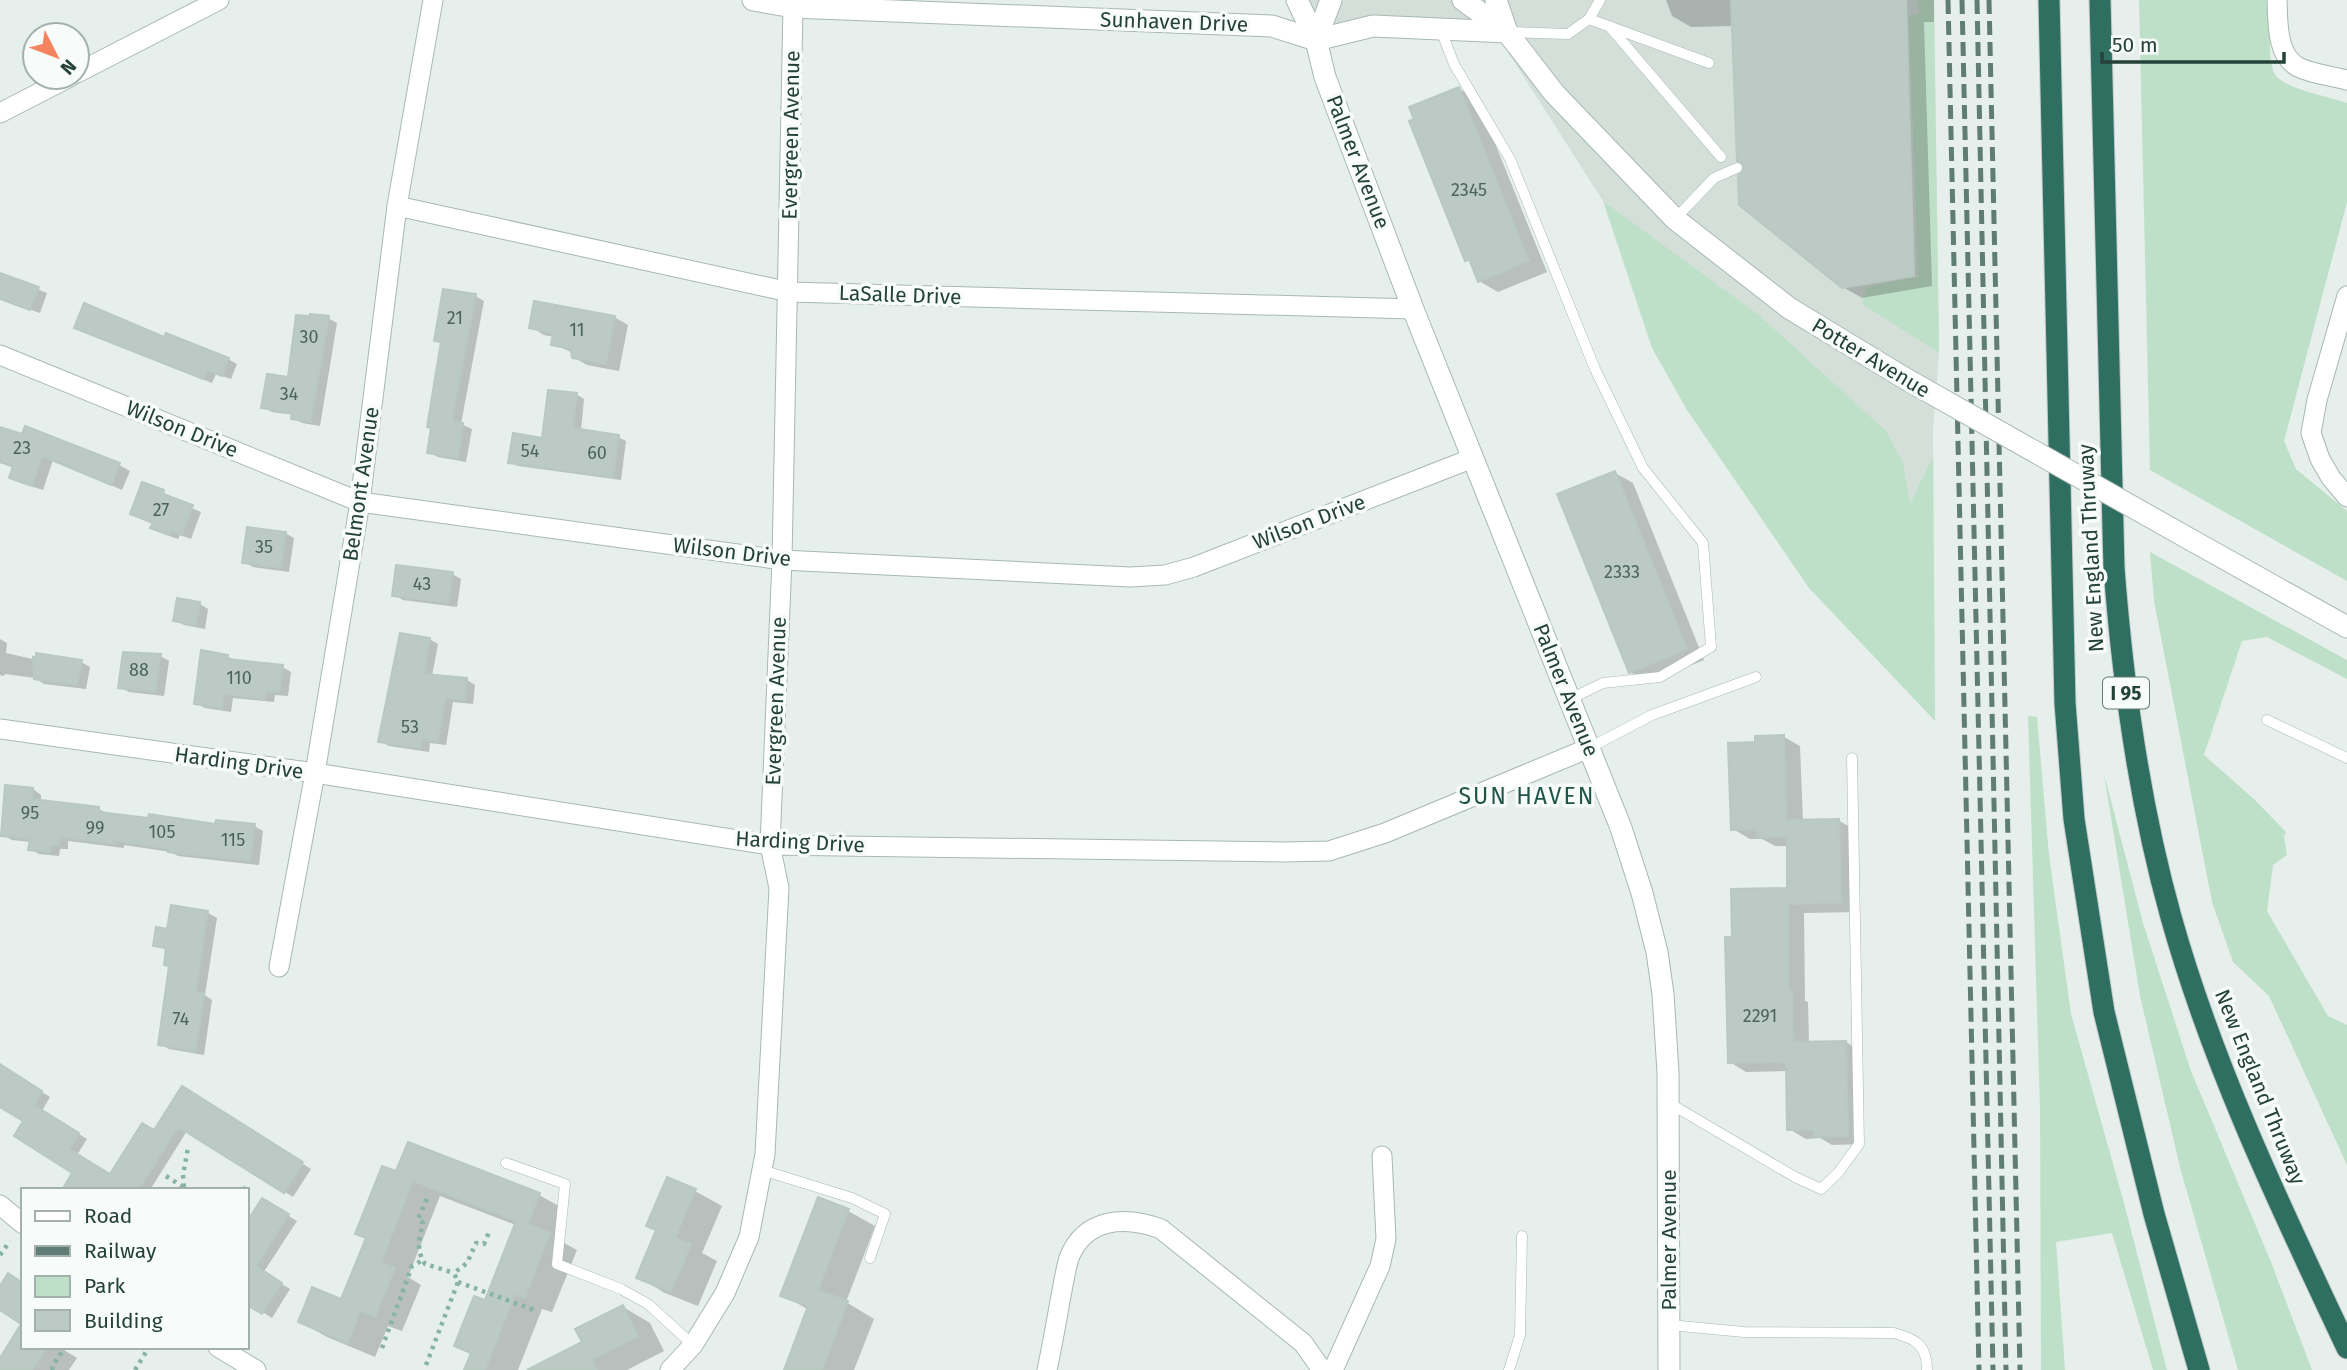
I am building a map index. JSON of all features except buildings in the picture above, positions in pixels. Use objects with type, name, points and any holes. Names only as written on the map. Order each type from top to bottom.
[{"type":"highway","name":"New England Thruway","points":[[2049,0],[2065,704],[2074,819],[2104,1012],[2154,1214],[2199,1370]]},
{"type":"highway","name":"New England Thruway","points":[[2100,0],[2114,568],[2121,657],[2137,769],[2171,918],[2198,1004],[2265,1170],[2347,1348]]},
{"type":"street","points":[[91,66],[219,0]]},
{"type":"street","name":"Belmont Avenue","points":[[279,967],[315,773],[360,502],[397,206],[433,0]]},
{"type":"street","name":"Sunhaven Drive","points":[[753,0],[793,7],[1272,26],[1316,40]]},
{"type":"street","name":"Palmer Avenue","points":[[1297,0],[1316,40],[1325,77],[1413,309],[1621,828],[1642,893],[1657,952],[1664,1007],[1669,1103],[1669,1370]]},
{"type":"street","points":[[1316,40],[1331,0]]},
{"type":"street","name":"Potter Avenue","points":[[1463,0],[1507,32],[1554,93],[1675,219],[1788,308],[1906,379],[2347,627]]},
{"type":"street","points":[[1316,40],[1373,26],[1507,32],[1496,0]]},
{"type":"street","points":[[2277,0],[2283,49],[2297,66],[2347,80]]},
{"type":"street","name":"Evergreen Avenue","points":[[670,1370],[694,1345],[725,1293],[749,1237],[765,1154],[779,888],[770,845],[782,560],[793,7]]},
{"type":"street","points":[[0,113],[43,91]]},
{"type":"street","name":"LaSalle Drive","points":[[397,206],[789,292],[1413,309]]},
{"type":"street","points":[[2347,296],[2317,400],[2311,433],[2320,459],[2347,497]]},
{"type":"street","name":"Wilson Drive","points":[[0,355],[360,502],[782,560],[1130,577],[1165,575],[1194,567],[1473,458]]},
{"type":"street","name":"Harding Drive","points":[[0,729],[315,773],[770,845],[1284,852],[1329,851],[1385,833],[1589,748]]},
{"type":"street","points":[[1333,1370],[1380,1266],[1386,1238],[1382,1156]]},
{"type":"street","points":[[0,1205],[21,1222]]},
{"type":"street","points":[[1047,1370],[1070,1257],[1080,1238],[1099,1225],[1117,1221],[1139,1221],[1161,1229],[1303,1343],[1322,1370]]},
{"type":"street","points":[[221,1349],[255,1370]]},
{"type":"lane","points":[[1507,32],[1568,34],[1589,19],[1600,0]]},
{"type":"lane","points":[[1589,19],[1709,63]]},
{"type":"lane","points":[[1609,26],[1721,158]]},
{"type":"lane","points":[[1439,27],[1454,64],[1510,159],[1595,369],[1643,468],[1703,543],[1712,647],[1660,677],[1603,683],[1570,699]]},
{"type":"lane","points":[[1675,219],[1714,178],[1737,168]]},
{"type":"lane","points":[[1589,748],[1652,715],[1756,677]]},
{"type":"lane","points":[[2267,720],[2347,758]]},
{"type":"lane","points":[[1669,1103],[1821,1189],[1838,1173],[1859,1144],[1852,758]]},
{"type":"lane","points":[[506,1163],[565,1184],[557,1264],[621,1289],[648,1304],[694,1345]]},
{"type":"lane","points":[[762,1170],[852,1198],[885,1214],[870,1258]]},
{"type":"lane","points":[[1509,1370],[1520,1335],[1522,1236]]},
{"type":"lane","points":[[1669,1325],[1744,1332],[1894,1333],[1913,1338],[1923,1348],[1927,1370]]},
{"type":"path","points":[[186,1188],[183,1175],[188,1148]]},
{"type":"path","points":[[166,1176],[184,1188]]},
{"type":"path","points":[[426,1365],[458,1282],[454,1273],[425,1264],[419,1255],[418,1241],[423,1223],[418,1219],[427,1199]]},
{"type":"path","points":[[454,1273],[467,1263],[476,1242],[484,1244],[490,1230]]},
{"type":"path","points":[[0,1255],[10,1241]]},
{"type":"path","points":[[382,1348],[412,1266],[423,1260]]},
{"type":"path","points":[[458,1282],[534,1310]]},
{"type":"path","points":[[53,1370],[52,1367],[64,1349]]},
{"type":"path","points":[[135,1370],[148,1349]]},
{"type":"shaded area","points":[[1291,0],[1934,0],[1939,353],[1933,431],[1935,721],[1492,27],[1307,32]]},
{"type":"green space","points":[[1918,0],[1934,0],[1939,353],[1862,304],[1866,287],[1918,277],[1909,15],[1918,14]]},
{"type":"green space","points":[[2139,0],[2271,0],[2270,51],[2276,76],[2299,89],[2347,103],[2347,202],[2284,441],[2296,469],[2347,511],[2347,581],[2150,470]]},
{"type":"green space","points":[[1603,201],[1759,315],[1886,431],[1903,463],[1910,504],[1933,456],[1935,721],[1809,588],[1687,410],[1652,348]]},
{"type":"green space","points":[[2150,552],[2347,660],[2347,679],[2267,637],[2242,641],[2204,755],[2255,800],[2286,832],[2284,836],[2287,855],[2273,865],[2267,911],[2328,1016],[2347,1025],[2347,1165],[2269,996],[2233,962],[2212,902],[2154,601]]},
{"type":"green space","points":[[2028,716],[2037,717],[2049,855],[2071,1014],[2167,1370],[2153,1370],[2112,1233],[2056,1242],[2065,1370],[2041,1370],[2040,1108]]},
{"type":"green space","points":[[2104,774],[2143,923],[2191,1071],[2271,1262],[2312,1370],[2238,1370],[2181,1171],[2140,996]]},
{"type":"railway","points":[[1948,0],[1979,1370]]},
{"type":"railway","points":[[1962,0],[1993,1370]]},
{"type":"railway","points":[[1977,0],[2006,1370]]},
{"type":"railway","points":[[1989,0],[2020,1370]]},
{"type":"district","name":"SUN HAVEN","points":[[1527,796]]}]
